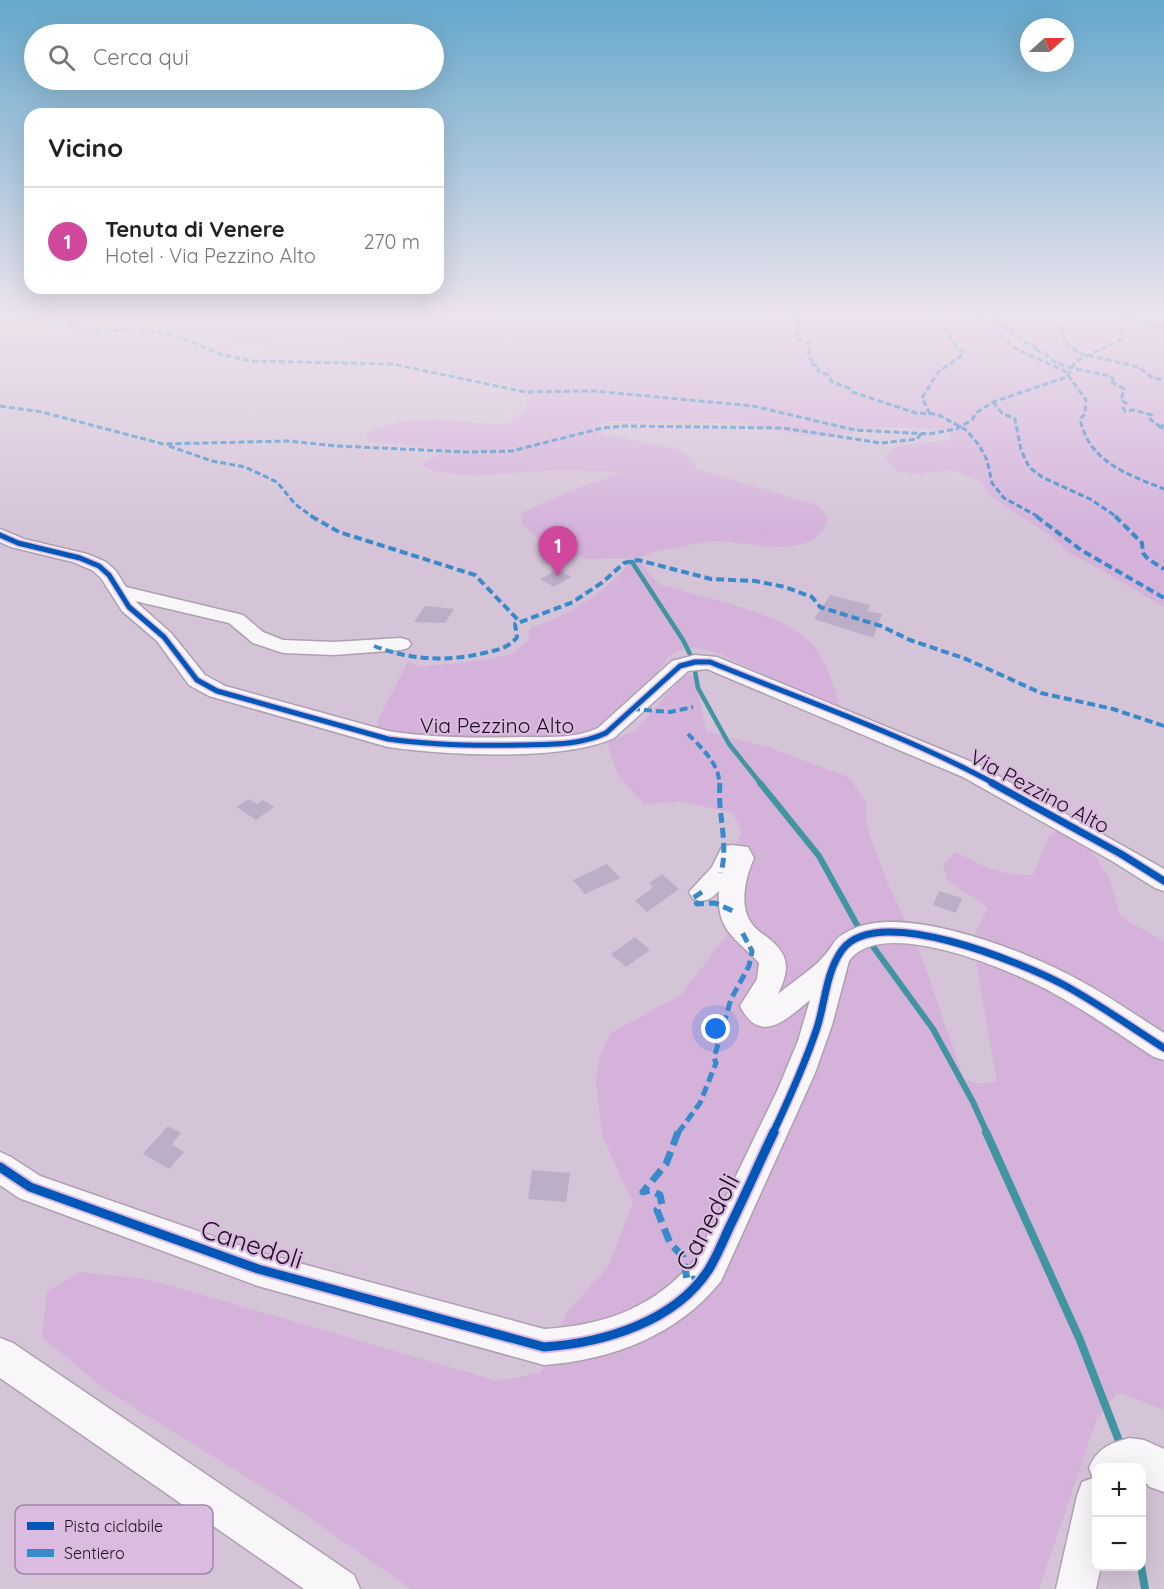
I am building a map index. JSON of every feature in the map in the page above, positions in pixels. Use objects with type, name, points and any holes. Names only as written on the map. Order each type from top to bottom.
[{"type":"street","name":"Via Pezzino Alto","points":[[0,535],[18,543],[80,558],[99,566],[109,575],[129,607],[164,637],[197,680],[217,691],[388,739],[416,743],[487,746],[566,744],[591,740],[606,733],[680,666],[694,662],[710,662],[972,771],[1121,854],[1164,881]]},
{"type":"street","points":[[119,591],[236,619],[250,632],[269,643],[283,647],[342,648],[401,644]]},
{"type":"street","points":[[702,892],[721,873],[731,854],[739,854],[741,858],[733,872],[732,882],[733,914],[742,932],[769,956],[772,962],[773,971],[769,986],[754,1006],[766,1016],[774,1013],[835,963]]},
{"type":"street","name":"Canedoli","points":[[0,1167],[30,1187],[258,1269],[544,1347],[570,1347],[616,1335],[655,1316],[692,1291],[709,1269],[791,1093],[818,1025],[835,963],[844,946],[863,935],[885,931],[909,932],[1013,962],[1050,978],[1164,1048]]},
{"type":"street","points":[[0,1356],[262,1538],[340,1589]]},
{"type":"street","points":[[1114,1463],[1122,1458],[1139,1456],[1164,1473]]},
{"type":"street","points":[[1076,1589],[1092,1515]]},
{"type":"shaded area","points":[[515,387],[1164,387],[1164,607],[1104,571],[1072,555],[1050,535],[991,497],[981,482],[954,470],[915,474],[900,472],[890,465],[885,457],[897,447],[950,439],[951,434],[947,429],[877,427],[829,437],[796,435],[741,423],[610,421],[589,428],[598,433],[675,448],[687,455],[697,469],[816,505],[828,516],[822,531],[811,541],[795,545],[708,542],[671,548],[635,558],[661,585],[743,608],[785,625],[802,635],[823,661],[840,706],[805,694],[721,654],[694,647],[680,650],[669,656],[646,689],[607,724],[574,736],[434,741],[379,729],[377,722],[408,662],[421,666],[464,663],[512,654],[528,641],[530,628],[560,616],[587,601],[600,592],[634,558],[586,559],[545,545],[522,524],[523,512],[622,472],[557,470],[486,475],[449,474],[421,465],[441,454],[437,448],[368,441],[366,434],[404,421],[431,419],[504,423],[512,421],[527,408],[527,398]]},
{"type":"shaded area","points":[[688,674],[695,677],[706,731],[770,748],[848,777],[866,801],[866,824],[886,880],[918,947],[964,1079],[978,1084],[997,1082],[972,939],[988,908],[946,879],[943,864],[956,852],[993,870],[1033,875],[1049,836],[1061,829],[1085,843],[1109,877],[1120,916],[1164,942],[1164,1410],[1118,1392],[1096,1421],[1039,1589],[411,1589],[293,1506],[106,1390],[42,1337],[47,1292],[79,1272],[151,1280],[497,1381],[541,1373],[567,1312],[608,1267],[633,1203],[602,1135],[596,1081],[600,1056],[611,1033],[682,994],[746,910],[740,901],[712,883],[743,831],[732,813],[681,801],[644,804],[617,773],[607,743],[636,730],[683,676]]},
{"type":"building","points":[[558,569],[571,577],[554,587],[540,579]]},
{"type":"building","points":[[830,595],[870,605],[867,611],[882,614],[873,638],[814,619]]},
{"type":"building","points":[[425,606],[454,609],[445,623],[414,622]]},
{"type":"building","points":[[248,799],[257,804],[263,800],[274,807],[256,820],[237,807]]},
{"type":"building","points":[[607,864],[620,878],[585,894],[573,880]]},
{"type":"building","points":[[662,874],[679,889],[647,912],[635,901],[653,887],[649,883]]},
{"type":"building","points":[[939,891],[962,898],[956,913],[933,905]]},
{"type":"building","points":[[635,937],[650,950],[626,967],[611,954]]},
{"type":"building","points":[[168,1126],[181,1133],[172,1144],[184,1152],[169,1169],[143,1154]]},
{"type":"building","points":[[532,1170],[570,1173],[566,1202],[528,1199]]},
{"type":"waterway","points":[[632,562],[683,640],[693,660],[698,688],[729,744],[761,784]]},
{"type":"waterway","points":[[760,783],[819,856],[861,932]]},
{"type":"waterway","points":[[869,941],[933,1029],[973,1102],[987,1133]]},
{"type":"waterway","points":[[986,1132],[1080,1340],[1121,1446]]},
{"type":"waterway","points":[[1142,1571],[1145,1589]]},
{"type":"marked path","points":[[502,387],[525,392],[594,391],[753,406],[855,430],[929,434],[956,429],[972,420],[976,413],[993,402],[1037,387]]},
{"type":"marked path","points":[[847,387],[852,392],[916,413],[937,414],[966,430],[979,445],[987,460],[992,483],[1004,498],[1038,517],[1081,550],[1164,598]]},
{"type":"marked path","points":[[929,387],[922,398],[930,414]]},
{"type":"marked path","points":[[1077,387],[1086,400],[1085,414],[1080,419],[1086,440],[1093,450],[1110,464],[1164,489]]},
{"type":"marked path","points":[[1121,387],[1124,389],[1121,400],[1126,403],[1123,408],[1125,411],[1134,410],[1152,415],[1150,419],[1163,429],[1161,427],[1164,424]]},
{"type":"marked path","points":[[993,402],[1002,413],[1015,419],[1025,462],[1035,473],[1090,499],[1112,513],[1142,543],[1145,556],[1164,569]]},
{"type":"marked path","points":[[0,406],[42,412],[163,444],[288,441],[337,446],[467,452],[512,451],[602,428],[625,426],[783,428],[881,443],[917,439],[921,434]]},
{"type":"marked path","points":[[169,446],[212,461],[245,467],[277,482],[295,504],[316,520],[339,532],[475,575],[520,622]]},
{"type":"marked path","points":[[374,646],[401,655],[429,659],[456,658],[498,650],[511,644],[517,637],[515,624],[573,602],[603,582],[624,563],[638,560],[711,579],[755,581],[785,587],[812,597],[820,607],[881,626],[910,640],[966,659],[1041,693],[1113,709],[1164,726]]},
{"type":"marked path","points":[[632,709],[670,712],[693,707]]},
{"type":"marked path","points":[[688,734],[704,750],[720,777],[718,804],[722,816],[725,857],[721,873]]},
{"type":"marked path","points":[[702,892],[693,898],[697,904],[715,903],[733,911]]},
{"type":"marked path","points":[[698,1282],[694,1279],[690,1281],[687,1279],[683,1257],[670,1243],[659,1219],[657,1210],[662,1205],[660,1195],[650,1190],[643,1192],[666,1164],[679,1130],[700,1103],[716,1063],[714,1058],[731,999],[749,966],[751,957],[752,951],[742,932]]},
{"type":"cycle path","points":[[0,535],[18,543],[80,558],[99,566],[109,575],[129,607],[164,637],[197,680],[217,691],[388,739],[415,743],[476,746],[566,744],[591,740],[606,733],[680,666],[695,662],[710,662],[971,771],[1121,854],[1164,881]]},
{"type":"cycle path","points":[[0,1167],[30,1187],[258,1269],[544,1347],[564,1346],[603,1338],[641,1324],[691,1291],[709,1269],[800,1073],[818,1025],[835,961],[846,945],[864,935],[888,932],[916,934],[946,940],[1004,958],[1078,993],[1164,1048]]},
{"type":"place","name":"Tenuta di Venere","points":[[558,576]]}]
